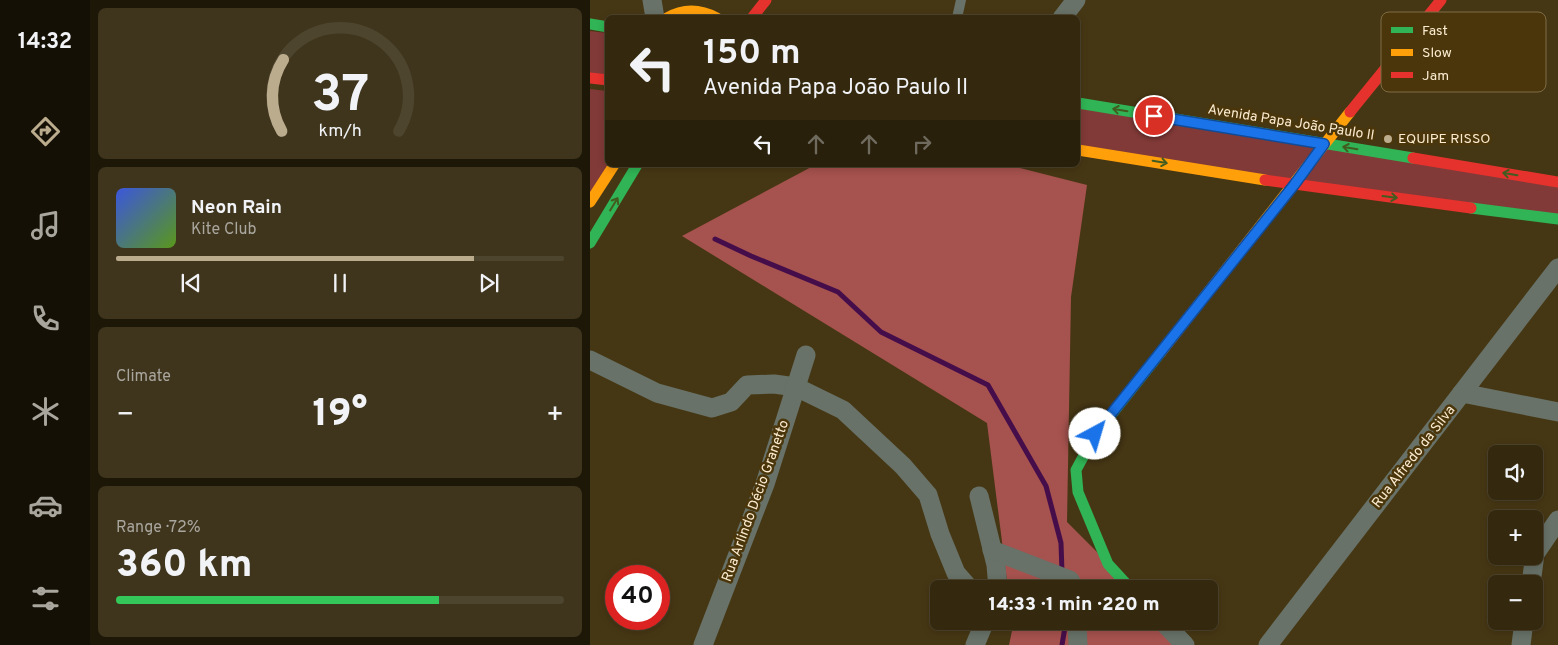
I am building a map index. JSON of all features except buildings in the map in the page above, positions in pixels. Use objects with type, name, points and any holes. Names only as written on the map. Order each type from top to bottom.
[{"type":"main road","points":[[754,15],[766,0]]},
{"type":"main road","points":[[1431,12],[1441,0]]},
{"type":"main road","points":[[706,12],[716,4]]},
{"type":"main road","points":[[672,15],[690,10],[706,12],[712,15]]},
{"type":"main road","points":[[590,24],[605,26]]},
{"type":"main road","points":[[1123,580],[1108,564],[1078,492],[1076,470],[1095,434],[1381,74]]},
{"type":"main road","points":[[590,78],[605,80]]},
{"type":"main road","name":"Avenida Papa João Paulo II","points":[[1080,103],[1558,182]]},
{"type":"main road","points":[[1080,150],[1294,185],[1558,219]]},
{"type":"main road","points":[[590,202],[613,167]]},
{"type":"main road","points":[[591,239],[636,167]]},
{"type":"street","points":[[652,0],[654,15]]},
{"type":"street","points":[[1064,15],[1076,0]]},
{"type":"street","name":"Rua Alfredo da Silva","points":[[1268,645],[1558,268]]},
{"type":"street","name":"Rua Arlindo Décio Granetto","points":[[702,645],[765,484],[806,355]]},
{"type":"street","points":[[590,360],[657,393],[712,408],[731,402],[747,385],[774,384],[796,387],[843,410],[903,466],[928,496],[940,534],[956,573],[962,580]]},
{"type":"street","points":[[1462,394],[1558,412]]},
{"type":"street","points":[[979,496],[996,565],[997,580]]},
{"type":"street","points":[[1532,575],[1535,554],[1558,520]]},
{"type":"street","points":[[992,550],[1070,580]]},
{"type":"street","points":[[975,645],[981,630]]},
{"type":"street","points":[[1078,630],[1078,645]]},
{"type":"street","points":[[1171,630],[1185,645]]},
{"type":"street","points":[[1521,645],[1523,630]]},
{"type":"lane","points":[[958,15],[961,0]]},
{"type":"shaded area","points":[[590,31],[605,33],[605,78],[590,75]]},
{"type":"shaded area","points":[[590,89],[605,91],[605,167],[607,167],[590,199]]},
{"type":"shaded area","points":[[1080,106],[1321,145],[1293,183],[1080,148]]},
{"type":"shaded area","points":[[1325,146],[1558,184],[1558,218],[1297,183]]},
{"type":"shaded area","points":[[811,167],[1016,167],[1087,185],[1071,297],[1067,522],[1125,580],[1007,580],[987,423],[682,236]]},
{"type":"shaded area","points":[[1012,630],[1176,630],[1191,645],[1009,645]]},
{"type":"waterway","points":[[715,239],[838,292],[881,332],[988,385],[1046,486],[1061,543],[1062,572]]},
{"type":"waterway","points":[[1062,645],[1064,630]]},
{"type":"traffic: fast","points":[[590,24],[605,26]]},
{"type":"traffic: fast","points":[[1080,103],[1413,158]]},
{"type":"traffic: fast","points":[[590,243],[636,167]]},
{"type":"traffic: fast","points":[[1471,208],[1558,219]]},
{"type":"traffic: fast","points":[[1123,580],[1108,564],[1078,492],[1076,470],[1095,435],[1161,352]]},
{"type":"traffic: slow","points":[[673,15],[686,11],[698,11],[709,15]]},
{"type":"traffic: slow","points":[[1161,352],[1350,112]]},
{"type":"traffic: slow","points":[[1080,150],[1265,180]]},
{"type":"traffic: slow","points":[[590,202],[613,167]]},
{"type":"traffic: jam","points":[[754,15],[766,0]]},
{"type":"traffic: jam","points":[[1431,12],[1441,0]]},
{"type":"traffic: jam","points":[[1350,112],[1381,74]]},
{"type":"traffic: jam","points":[[590,78],[605,80]]},
{"type":"traffic: jam","points":[[1413,158],[1558,182]]},
{"type":"traffic: jam","points":[[1265,180],[1471,208]]},
{"type":"place","name":"EQUIPE RISSO","points":[[1388,139]]},
{"type":"route","points":[[1095,434],[1294,185],[1324,144],[1154,116]]}]
